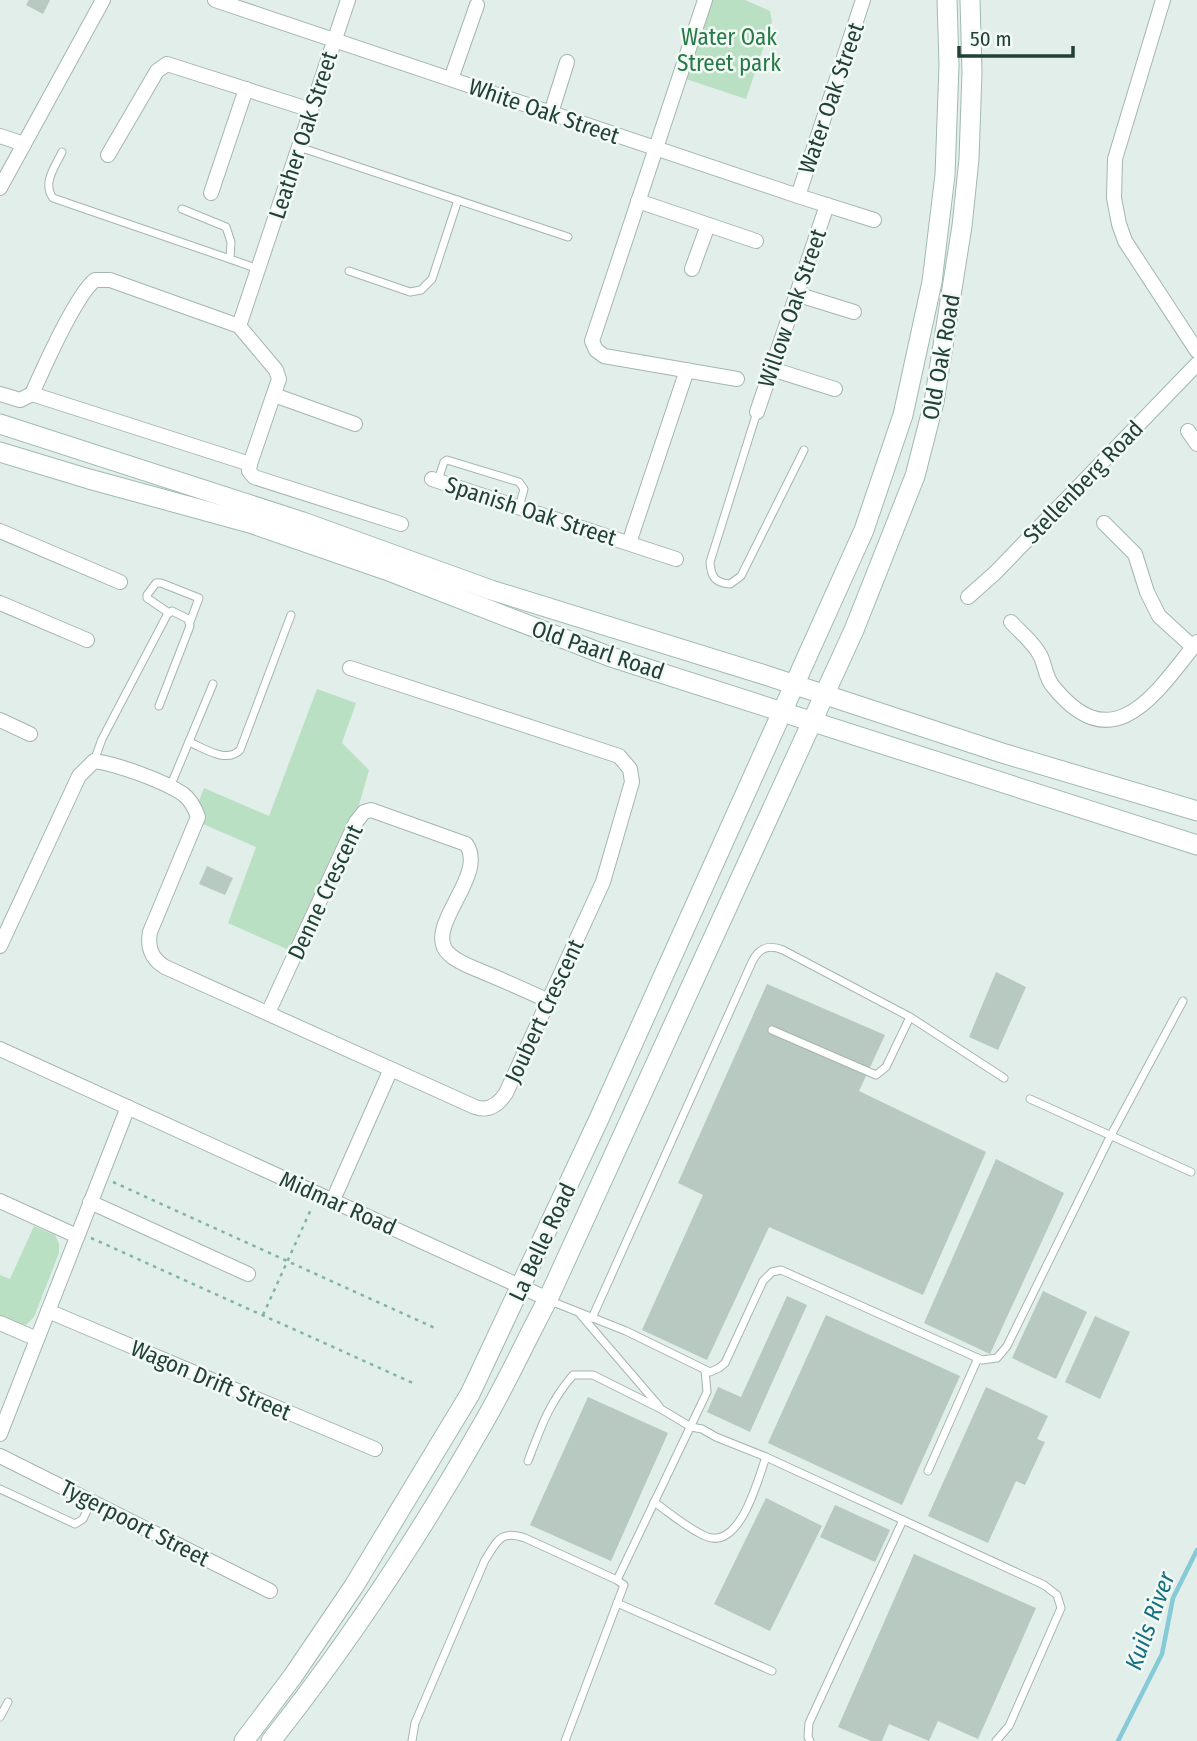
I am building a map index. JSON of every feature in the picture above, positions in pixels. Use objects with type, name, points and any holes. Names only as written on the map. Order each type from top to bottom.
[{"type":"main road","name":"Old Oak Road","points":[[784,712],[881,485],[896,440],[918,352],[932,282],[945,175],[949,65],[947,0]]},
{"type":"main road","name":"Old Oak Road","points":[[812,721],[904,509],[929,425],[956,272],[970,159],[970,0]]},
{"type":"main road","name":"Old Paarl Road","points":[[0,424],[303,522],[491,590],[1002,753],[1197,811]]},
{"type":"main road","name":"Old Paarl Road","points":[[0,452],[250,523],[386,570],[611,657],[1197,845]]},
{"type":"main road","name":"La Belle Road","points":[[244,1741],[299,1667],[388,1534],[470,1394],[522,1287],[784,712]]},
{"type":"main road","name":"La Belle Road","points":[[271,1741],[338,1651],[433,1507],[500,1393],[548,1299],[812,721]]},
{"type":"main road","points":[[522,1287],[536,1282],[544,1275],[566,1227],[600,1184]]},
{"type":"main road","points":[[470,1394],[493,1372],[525,1314],[548,1299]]},
{"type":"street","points":[[0,188],[103,0]]},
{"type":"street","name":"White Oak Street","points":[[215,0],[874,220]]},
{"type":"street","name":"Leather Oak Street","points":[[239,326],[348,0]]},
{"type":"street","points":[[705,0],[593,337],[593,345],[604,356],[737,379]]},
{"type":"street","name":"Water Oak Street","points":[[798,196],[863,0]]},
{"type":"street","points":[[1163,0],[1115,159],[1114,198],[1125,241],[1197,351]]},
{"type":"street","points":[[451,79],[477,5]]},
{"type":"street","points":[[551,113],[567,62]]},
{"type":"street","points":[[108,155],[163,65],[171,64],[311,110]]},
{"type":"street","points":[[211,193],[246,89]]},
{"type":"street","points":[[0,136],[24,144]]},
{"type":"street","points":[[638,201],[756,241]]},
{"type":"street","name":"Willow Oak Street","points":[[757,412],[827,205]]},
{"type":"street","points":[[692,269],[708,225]]},
{"type":"street","points":[[0,394],[20,400],[32,394],[49,356],[86,290],[95,280],[110,280],[239,326],[278,373],[279,379],[250,464],[249,471],[254,477],[401,524]]},
{"type":"street","points":[[796,294],[854,312]]},
{"type":"street","name":"Stellenberg Road","points":[[968,597],[995,573],[1197,364]]},
{"type":"street","points":[[772,369],[835,389]]},
{"type":"street","name":"Spanish Oak Street","points":[[629,543],[687,370]]},
{"type":"street","points":[[32,394],[250,464]]},
{"type":"street","points":[[274,395],[355,424]]},
{"type":"street","points":[[1188,431],[1197,444]]},
{"type":"street","name":"Spanish Oak Street","points":[[435,480],[676,559]]},
{"type":"street","points":[[1010,622],[1038,652],[1048,679],[1058,692],[1078,710],[1101,719],[1122,718],[1150,699],[1195,645],[1159,616],[1147,592],[1135,554],[1104,523]]},
{"type":"street","points":[[0,531],[120,582]]},
{"type":"street","points":[[0,603],[87,640]]},
{"type":"street","name":"Joubert Crescent","points":[[169,788],[183,794],[195,808],[198,817],[150,932],[149,948],[156,960],[165,967],[475,1107],[492,1107],[501,1101],[506,1093],[606,874],[632,782],[627,763],[619,756],[350,668]]},
{"type":"street","points":[[0,720],[30,734]]},
{"type":"street","points":[[0,946],[76,782],[90,763],[117,765],[169,788]]},
{"type":"street","name":"Denne Crescent","points":[[268,1013],[356,822],[365,812],[371,810],[466,844],[471,851],[471,866],[442,934],[443,946],[457,960],[549,1001]]},
{"type":"street","name":"Midmar Road","points":[[0,1049],[548,1299]]},
{"type":"street","points":[[333,1200],[391,1069]]},
{"type":"street","points":[[0,1434],[128,1107]]},
{"type":"street","points":[[0,1201],[78,1234]]},
{"type":"street","points":[[90,1202],[248,1274]]},
{"type":"street","name":"Wagon Drift Street","points":[[48,1311],[375,1449]]},
{"type":"street","points":[[0,1323],[37,1339]]},
{"type":"street","name":"Tygerpoort Street","points":[[0,1456],[271,1591]]},
{"type":"lane","points":[[299,147],[568,237]]},
{"type":"lane","points":[[62,152],[47,187],[56,201],[258,269]]},
{"type":"lane","points":[[349,271],[410,292],[426,287],[432,279],[458,200]]},
{"type":"lane","points":[[182,209],[226,227],[231,242],[230,259]]},
{"type":"lane","points":[[757,412],[710,562],[710,572],[720,583],[730,584],[741,576],[804,450]]},
{"type":"lane","points":[[435,480],[447,460],[519,482],[524,489],[519,507]]},
{"type":"lane","points":[[159,706],[200,602],[199,598],[156,583],[147,598],[190,622]]},
{"type":"lane","points":[[90,763],[169,612]]},
{"type":"lane","points":[[189,742],[226,757],[235,755],[240,750],[291,615]]},
{"type":"lane","points":[[169,788],[213,684]]},
{"type":"lane","points":[[592,1318],[757,952],[771,946],[783,950],[910,1017],[1004,1078]]},
{"type":"lane","points":[[548,1299],[626,1331],[705,1370],[714,1370],[725,1363],[763,1281],[777,1270],[792,1274],[978,1358],[997,1358],[1004,1351],[1110,1137],[1183,1001]]},
{"type":"lane","points":[[772,1030],[876,1074],[886,1067],[910,1017]]},
{"type":"lane","points":[[1030,1099],[1191,1172]]},
{"type":"lane","points":[[579,1313],[662,1409]]},
{"type":"lane","points":[[928,1471],[978,1358]]},
{"type":"lane","points":[[617,1580],[708,1392],[705,1370]]},
{"type":"lane","points":[[528,1461],[548,1408],[573,1375],[593,1375],[662,1409],[691,1427],[702,1429],[766,1457],[1044,1585],[1056,1595],[1061,1608],[1009,1727],[996,1741]]},
{"type":"lane","points":[[654,1502],[707,1537],[722,1537],[732,1532],[741,1520],[766,1457]]},
{"type":"lane","points":[[0,1489],[75,1524],[83,1519],[91,1502]]},
{"type":"lane","points":[[810,1741],[809,1723],[902,1520]]},
{"type":"lane","points":[[412,1741],[415,1723],[485,1560],[498,1540],[511,1534],[525,1538],[624,1585],[565,1741]]},
{"type":"lane","points":[[617,1603],[772,1671]]},
{"type":"lane","points":[[0,1717],[8,1702]]},
{"type":"path","points":[[101,1176],[437,1329]]},
{"type":"path","points":[[263,1315],[318,1194]]},
{"type":"path","points":[[78,1234],[413,1383]]},
{"type":"green space","name":"Water Oak Street park","points":[[712,0],[745,0],[770,11],[772,22],[746,99],[686,79]]},
{"type":"green space","points":[[317,689],[356,703],[342,743],[369,770],[357,812],[291,951],[228,923],[256,847],[203,824],[199,801],[204,788],[269,816]]},
{"type":"green space","points":[[34,1226],[55,1235],[59,1253],[34,1317],[26,1325],[0,1318],[0,1275],[10,1279]]},
{"type":"building","points":[[29,0],[50,0],[43,14],[26,5]]},
{"type":"building","points":[[207,866],[233,878],[225,895],[199,884]]},
{"type":"building","points":[[996,972],[1026,987],[998,1050],[969,1037]]},
{"type":"building","points":[[767,984],[885,1035],[859,1091],[986,1152],[923,1295],[769,1227],[707,1360],[642,1330],[703,1195],[678,1183]]},
{"type":"building","points":[[996,1159],[1064,1193],[990,1354],[924,1323]]},
{"type":"building","points":[[1043,1291],[1087,1312],[1056,1379],[1012,1358]]},
{"type":"building","points":[[787,1296],[807,1305],[750,1432],[707,1412],[718,1387],[741,1397]]},
{"type":"building","points":[[826,1315],[960,1376],[902,1505],[768,1443]]},
{"type":"building","points":[[1095,1316],[1130,1332],[1100,1399],[1065,1382]]},
{"type":"building","points":[[986,1387],[1048,1416],[1037,1439],[1045,1442],[1025,1485],[1016,1481],[988,1543],[928,1516]]},
{"type":"building","points":[[588,1397],[668,1433],[611,1561],[530,1525]]},
{"type":"building","points":[[766,1498],[822,1526],[770,1631],[714,1604]]},
{"type":"building","points":[[835,1505],[890,1530],[875,1562],[820,1537]]},
{"type":"building","points":[[914,1554],[1036,1608],[978,1739],[938,1721],[929,1741],[889,1724],[882,1741],[871,1741],[838,1727]]},
{"type":"waterway","name":"Kuils River","points":[[1118,1741],[1162,1654],[1173,1598],[1197,1550]]}]
